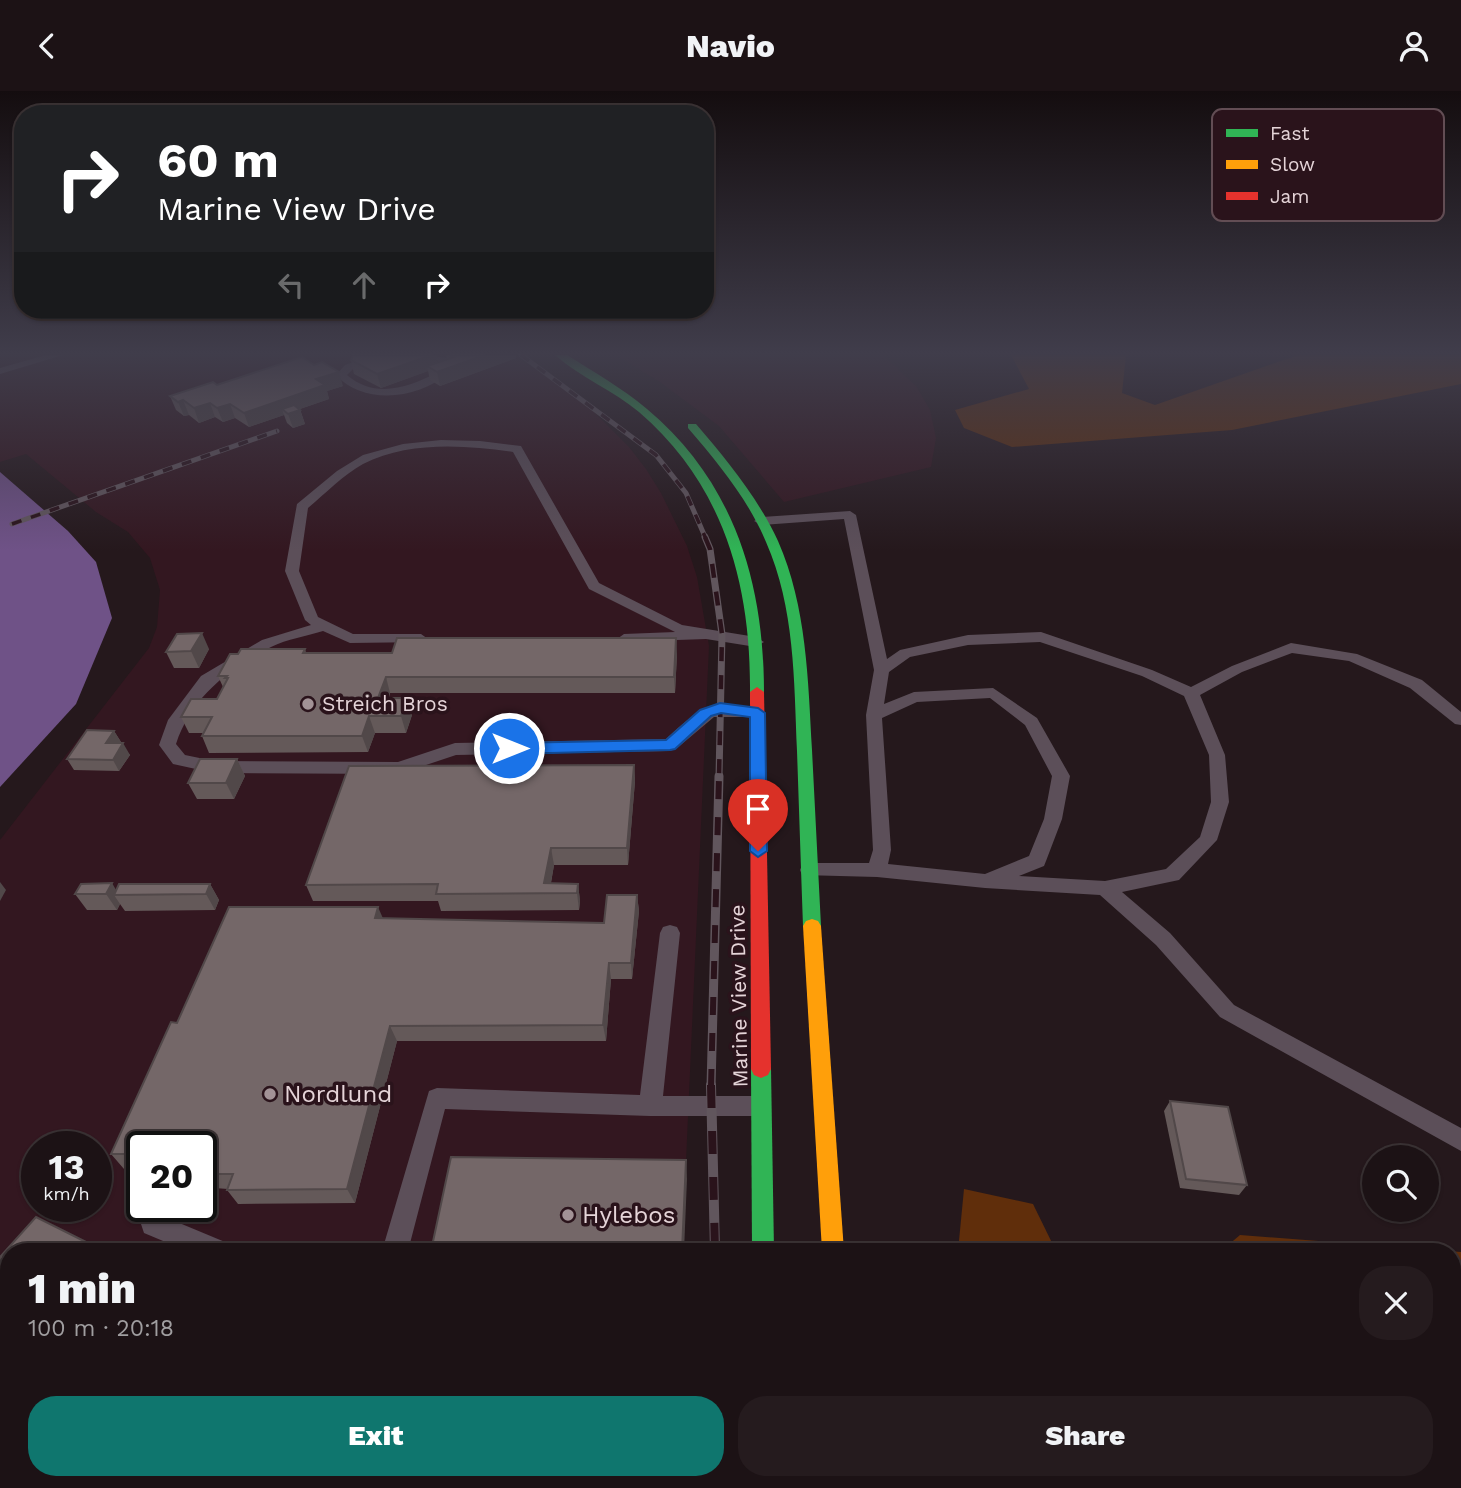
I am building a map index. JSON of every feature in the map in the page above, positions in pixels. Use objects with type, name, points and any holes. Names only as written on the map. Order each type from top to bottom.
[{"type":"main road","name":"Marine View Drive","points":[[652,420],[700,472],[719,508],[741,566],[753,610],[758,713],[763,1243]]},
{"type":"main road","points":[[686,420],[713,447],[761,521],[779,558],[790,596],[802,684],[809,870],[832,1243]]},
{"type":"lane","points":[[429,640],[350,638],[312,620],[292,571],[302,507],[331,482],[366,458],[430,443],[517,449],[594,586],[677,628],[756,642]]},
{"type":"lane","points":[[761,521],[850,515],[882,670],[874,715],[882,850],[877,870]]},
{"type":"lane","points":[[324,626],[267,643],[206,680],[174,724],[167,745],[179,760],[214,767],[399,768],[455,749],[670,745],[705,713],[720,708],[758,713]]},
{"type":"lane","points":[[613,640],[705,635]]},
{"type":"lane","points":[[809,870],[877,870],[985,881],[1105,888],[1172,875],[1208,840],[1220,802],[1217,755],[1191,693],[1147,673],[1041,638],[968,639],[905,653],[882,670]]},
{"type":"lane","points":[[1191,693],[1237,669],[1291,648],[1352,657],[1416,684],[1461,720]]},
{"type":"lane","points":[[874,715],[914,698],[993,693],[1031,722],[1061,776],[1053,820],[1037,861],[985,881]]},
{"type":"lane","points":[[1105,888],[1163,939],[1227,1011],[1461,1140]]},
{"type":"lane","points":[[650,1105],[670,933]]},
{"type":"lane","points":[[397,1243],[437,1098],[762,1106]]},
{"type":"lane","points":[[153,1224],[197,1243]]},
{"type":"shaded area","points":[[0,420],[602,420],[629,447],[661,493],[687,546],[697,577],[709,646],[682,1243],[0,1243],[0,840],[149,648],[157,627],[160,590],[150,558],[128,532],[96,512],[26,454],[0,462]]},
{"type":"shaded area","points":[[711,420],[932,420],[936,438],[931,467],[784,502]]},
{"type":"shaded area","points":[[960,420],[1281,420],[1232,430],[1012,447],[964,428]]},
{"type":"shaded area","points":[[0,472],[68,531],[96,562],[112,618],[76,704],[0,787]]},
{"type":"shaded area","points":[[964,1189],[1033,1204],[1052,1243],[959,1243]]},
{"type":"shaded area","points":[[1240,1235],[1344,1243],[1230,1243]]},
{"type":"building","points":[[202,633],[191,651],[166,652],[177,634]]},
{"type":"building","name":"Streich Bros","points":[[397,638],[676,638],[674,677],[386,677],[378,698],[407,698],[401,716],[369,716],[362,736],[202,736],[212,717],[181,717],[191,699],[217,699],[228,678],[218,676],[230,654],[238,654],[241,649],[305,649],[303,653],[392,653]]},
{"type":"building","points":[[87,730],[114,731],[106,743],[123,743],[113,760],[67,759]]},
{"type":"building","points":[[200,759],[237,759],[226,783],[188,783]]},
{"type":"building","points":[[634,765],[627,848],[551,848],[544,883],[578,884],[577,893],[436,894],[438,884],[306,885],[349,766]]},
{"type":"building","points":[[112,883],[106,894],[75,894],[81,884]]},
{"type":"building","points":[[119,884],[210,884],[206,894],[114,895]]},
{"type":"building","name":"Nordlund","points":[[607,895],[637,895],[631,963],[609,963],[603,1025],[390,1026],[347,1189],[227,1190],[233,1174],[217,1174],[217,1131],[126,1131],[126,1154],[112,1154],[171,1022],[177,1023],[229,907],[378,907],[375,918],[604,923]]},
{"type":"building","points":[[1170,1101],[1228,1107],[1247,1185],[1186,1179]]},
{"type":"building","name":"Hylebos","points":[[451,1157],[686,1160],[682,1243],[433,1243]]},
{"type":"building","points":[[32,1222],[46,1222],[88,1243],[13,1243]]},
{"type":"railway","points":[[609,420],[656,455],[686,493],[706,539]]},
{"type":"railway","points":[[12,524],[277,431]]},
{"type":"railway","points":[[705,537],[710,549],[722,634],[719,777]]},
{"type":"railway","points":[[711,1086],[719,776]]},
{"type":"railway","points":[[711,1086],[715,1243]]},
{"type":"traffic: fast","points":[[654,420],[685,454],[702,479],[718,505],[741,560],[754,617],[757,692]]},
{"type":"traffic: fast","points":[[692,426],[753,505],[779,559],[792,605],[801,677],[812,926]]},
{"type":"traffic: fast","points":[[761,1069],[763,1243]]},
{"type":"traffic: slow","points":[[812,926],[832,1243]]},
{"type":"traffic: jam","points":[[757,692],[761,1069]]},
{"type":"place","name":"Streich Bros","points":[[308,704]]},
{"type":"place","name":"Nordlund","points":[[270,1094]]},
{"type":"place","name":"Hylebos","points":[[568,1215]]},
{"type":"route","points":[[509,748],[670,745],[705,713],[720,708],[758,713],[758,851]]}]
